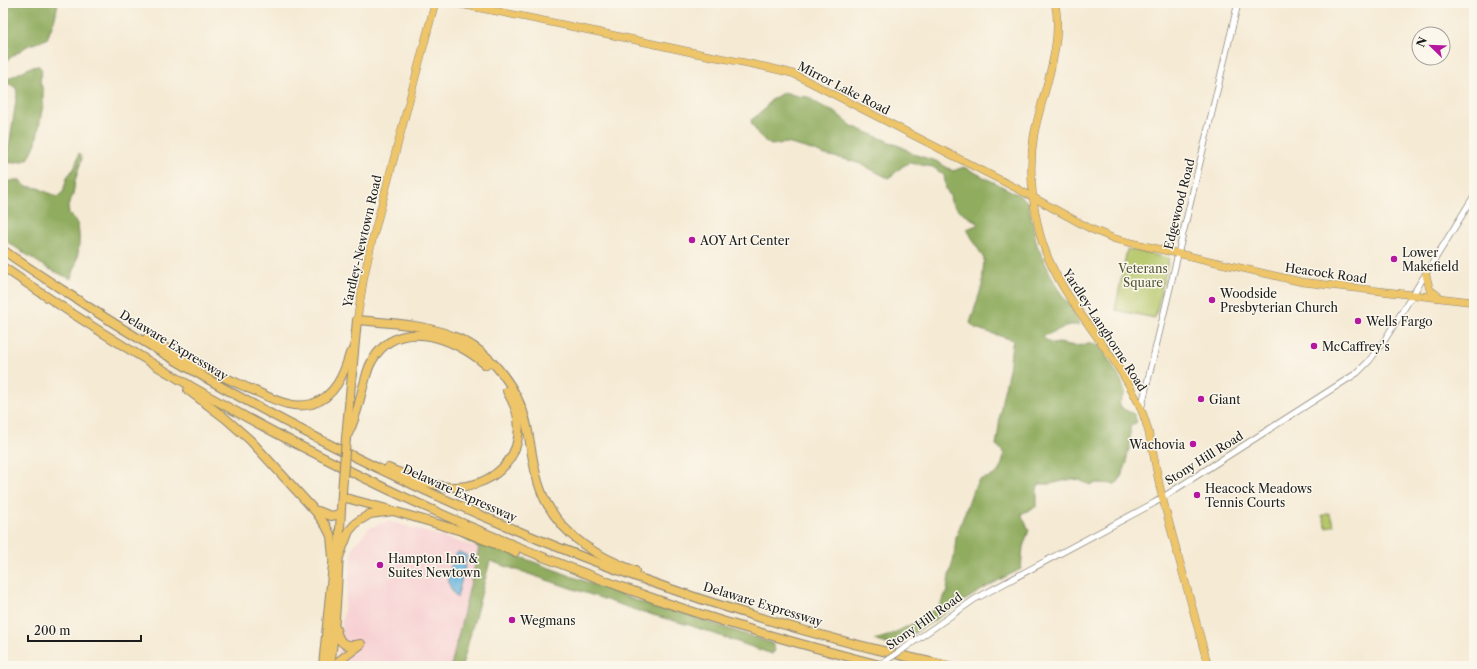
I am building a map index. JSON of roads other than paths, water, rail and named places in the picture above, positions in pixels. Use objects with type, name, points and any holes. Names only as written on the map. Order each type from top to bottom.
[{"type":"highway","name":"Delaware Expressway","points":[[3,250],[84,303],[209,380],[318,439],[436,496],[574,554],[706,601],[846,642],[948,666]]},
{"type":"highway","points":[[3,267],[145,360],[288,440],[373,483],[468,526],[585,574],[728,623],[802,645],[883,666]]},
{"type":"highway","points":[[84,303],[96,307],[162,346],[233,381],[281,402],[296,405],[316,402],[333,390],[342,376],[355,332]]},
{"type":"highway","name":"Yardley-Newtown Road","points":[[323,666],[342,497],[357,320]]},
{"type":"highway","points":[[357,320],[415,326],[446,333],[471,345],[492,364],[506,379],[522,408],[537,475],[546,502],[567,531],[593,552],[621,565],[681,588],[846,642]]},
{"type":"highway","points":[[318,439],[333,443],[377,464],[420,481],[448,487],[459,487],[482,482],[497,473],[503,467],[516,445],[518,436],[518,420],[515,407],[507,390],[494,373],[479,359],[454,343],[444,339],[427,335],[411,335],[389,343],[382,348],[371,362],[356,414],[346,438]]},
{"type":"highway","points":[[145,360],[211,407],[238,429],[261,451],[321,518],[329,531],[336,558]]},
{"type":"highway","points":[[342,497],[465,532],[543,562],[585,574]]},
{"type":"highway","points":[[312,507],[326,516],[340,514]]},
{"type":"highway","points":[[336,558],[357,522],[370,514],[393,511]]},
{"type":"highway","name":"Yardley-Newtown Road","points":[[330,666],[334,624],[336,558]]},
{"type":"highway","points":[[334,624],[339,639],[344,645],[352,646],[361,644],[339,661],[335,666]]},
{"type":"main road","name":"Yardley-Newtown Road","points":[[357,320],[371,245],[435,3]]},
{"type":"main road","name":"Mirror Lake Road","points":[[454,3],[648,42],[794,74],[1032,196],[1072,220],[1100,233],[1129,243],[1178,254]]},
{"type":"main road","name":"Yardley-Langhorne Road","points":[[1055,3],[1057,32],[1053,56],[1034,134],[1031,158],[1031,190],[1041,239],[1056,274],[1122,374],[1141,409],[1162,497],[1208,666]]},
{"type":"main road","name":"Heacock Road","points":[[1178,254],[1302,282],[1474,302]]},
{"type":"main road","points":[[1426,275],[1430,290],[1441,298]]},
{"type":"street","name":"Edgewood Road","points":[[1141,409],[1238,3]]},
{"type":"street","name":"Stony Hill Road","points":[[878,666],[958,610],[993,588],[1130,516],[1357,373],[1376,353],[1474,196]]},
{"type":"water","points":[[458,552],[466,555],[467,558],[457,598],[451,589],[449,580],[452,562]]},
{"type":"place","name":"AOY Art Center","points":[[692,240]]},
{"type":"place","name":"Lower Makefield","points":[[1394,259]]},
{"type":"place","name":"Woodside Presbyterian Church","points":[[1212,300]]},
{"type":"place","name":"Wells Fargo","points":[[1358,321]]},
{"type":"place","name":"McCaffrey's","points":[[1314,346]]},
{"type":"place","name":"Giant","points":[[1201,399]]},
{"type":"place","name":"Wachovia","points":[[1193,444]]},
{"type":"place","name":"Heacock Meadows Tennis Courts","points":[[1197,495]]},
{"type":"place","name":"Hampton Inn & Suites Newtown","points":[[380,565]]},
{"type":"place","name":"Wegmans","points":[[512,620]]},
{"type":"park label","name":"Veterans Square","points":[[1143,275]]}]
